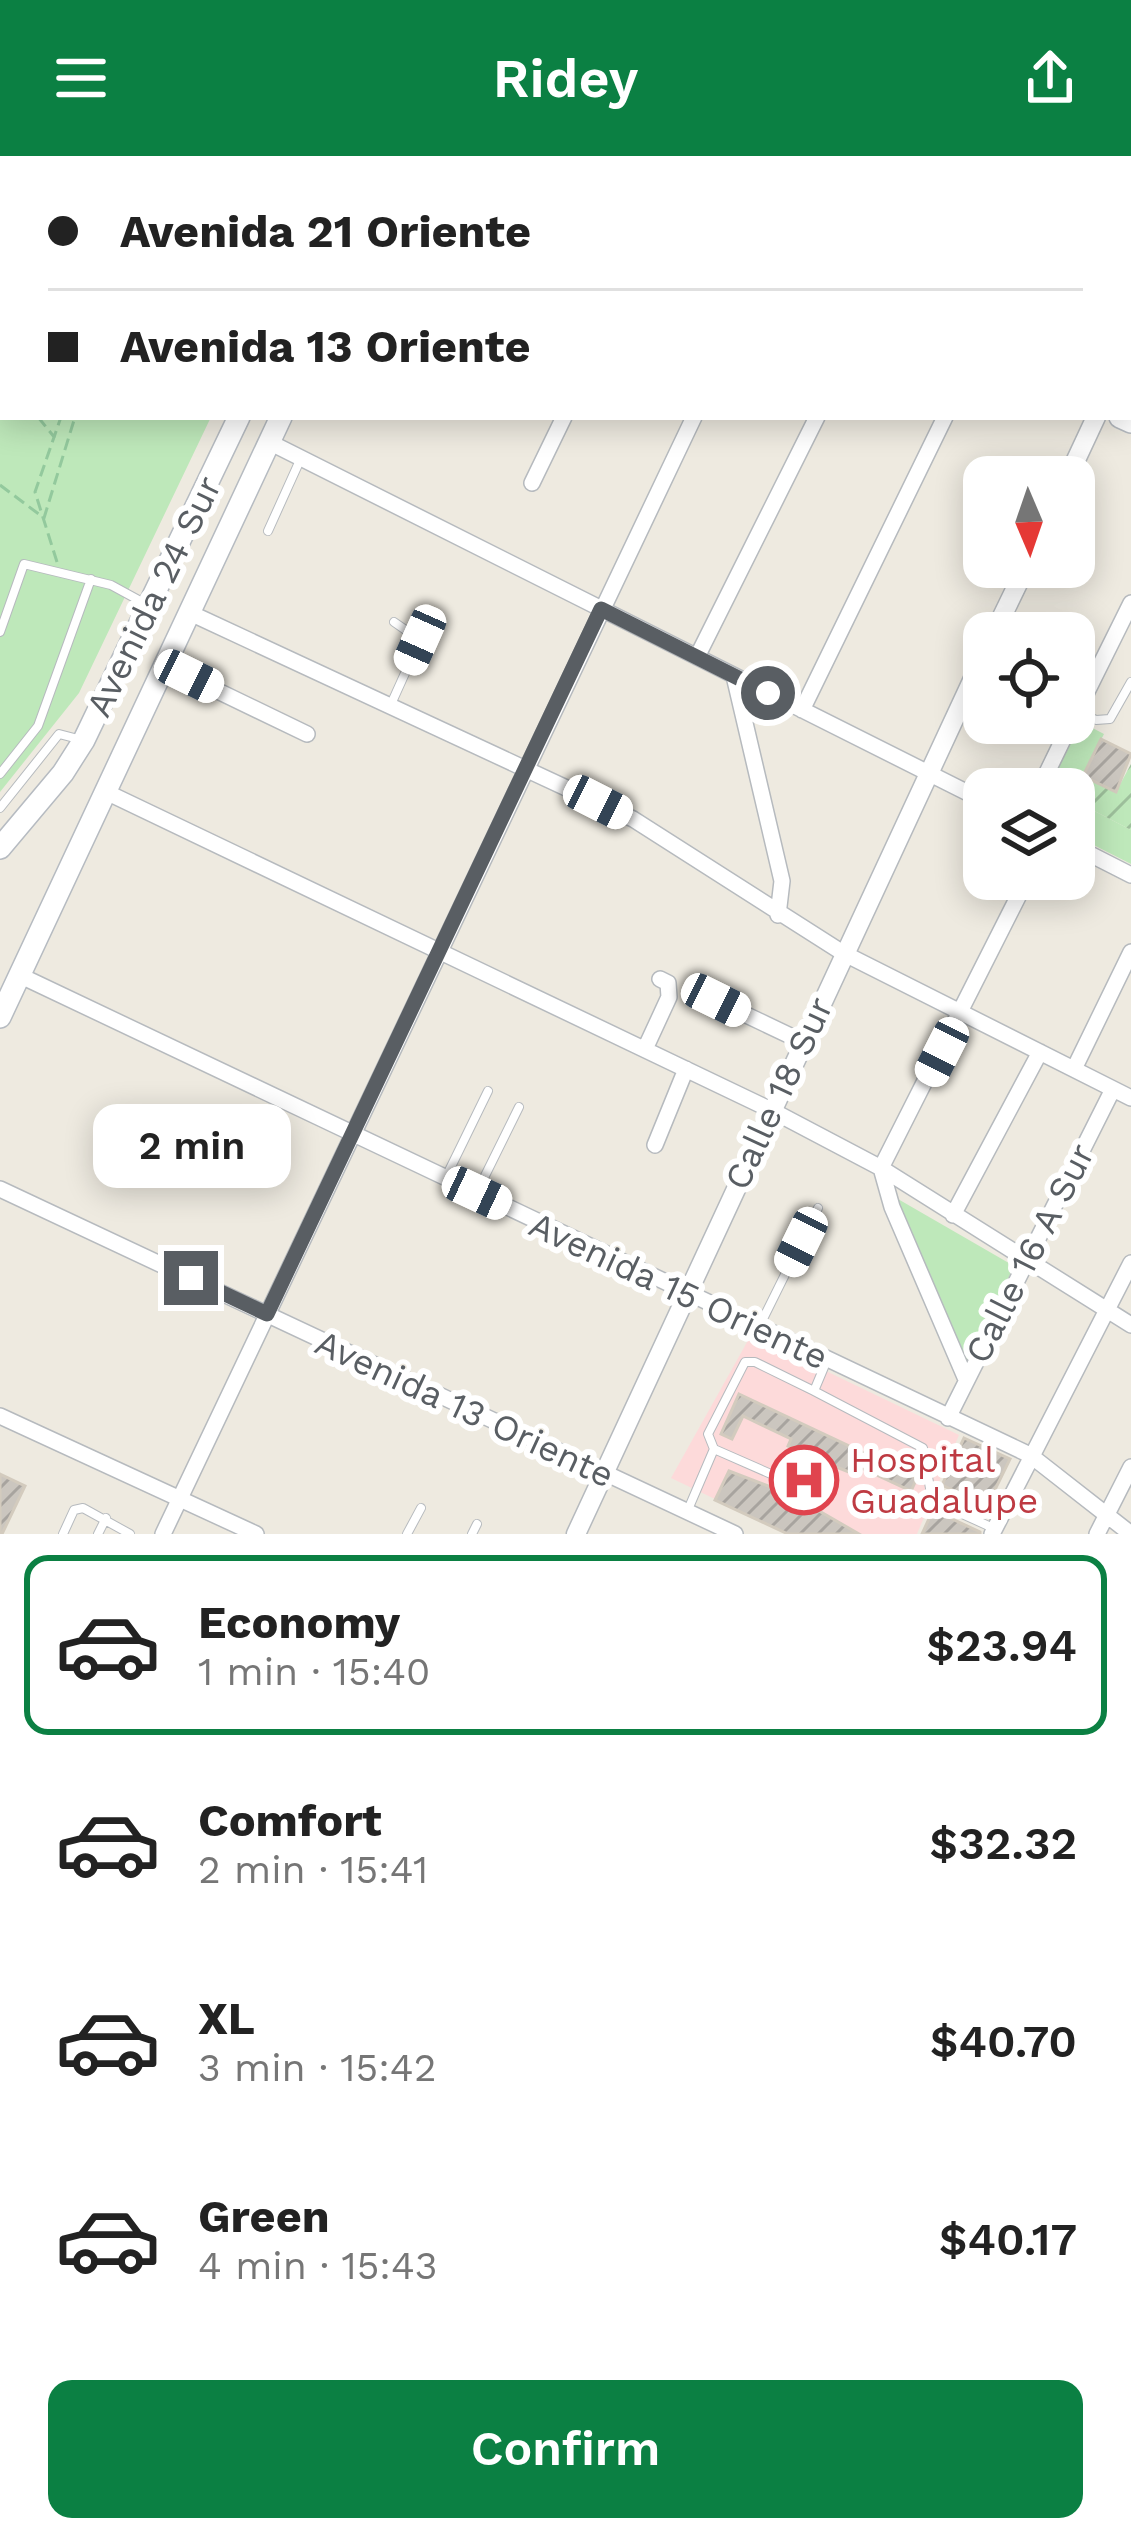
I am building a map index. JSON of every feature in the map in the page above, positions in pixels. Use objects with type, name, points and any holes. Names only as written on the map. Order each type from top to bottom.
[{"type":"main road","name":"Avenida 24 Sur","points":[[0,848],[63,773],[84,740],[238,420]]},
{"type":"main road","name":"Avenida 24 Sur","points":[[0,1017],[280,420]]},
{"type":"street","points":[[532,483],[563,420]]},
{"type":"street","points":[[163,1534],[693,420]]},
{"type":"street","points":[[698,657],[816,420]]},
{"type":"street","points":[[802,710],[944,420]]},
{"type":"street","points":[[1078,456],[1095,420]]},
{"type":"street","points":[[269,442],[963,790]]},
{"type":"street","points":[[1095,675],[1131,602]]},
{"type":"street","points":[[188,612],[529,766],[650,829],[778,915],[844,952],[1131,1098]]},
{"type":"street","points":[[164,665],[307,734]]},
{"type":"street","points":[[734,676],[782,881],[778,915]]},
{"type":"street","name":"Calle 18 Sur","points":[[575,1534],[963,699]]},
{"type":"street","points":[[104,791],[769,1109],[881,1168],[1131,1325]]},
{"type":"street","points":[[1095,857],[1131,875]]},
{"type":"street","points":[[965,1377],[892,1207],[881,1168],[1017,900]]},
{"type":"street","points":[[1074,1069],[1131,952]]},
{"type":"street","name":"Avenida 15 Oriente","points":[[20,975],[1030,1455],[1131,1534]]},
{"type":"street","points":[[645,1048],[669,997],[668,983],[660,980]]},
{"type":"street","points":[[716,1000],[801,1041]]},
{"type":"street","points":[[953,1215],[1040,1052]]},
{"type":"street","points":[[655,1145],[686,1069]]},
{"type":"street","name":"Calle 16 A Sur","points":[[948,1418],[1113,1089]]},
{"type":"street","name":"Avenida 13 Oriente","points":[[0,1189],[735,1534]]},
{"type":"street","points":[[993,1531],[1131,1263]]},
{"type":"street","points":[[0,1416],[256,1534]]},
{"type":"street","points":[[1097,1534],[1131,1467]]},
{"type":"lane","points":[[268,531],[301,458]]},
{"type":"lane","points":[[0,632],[24,564],[91,579],[150,607]]},
{"type":"lane","points":[[0,774],[38,726],[91,579]]},
{"type":"lane","points":[[392,703],[421,635],[394,622]]},
{"type":"lane","points":[[1095,720],[1110,719],[1131,682]]},
{"type":"lane","points":[[0,808],[59,734],[84,740]]},
{"type":"lane","points":[[446,1178],[488,1091]]},
{"type":"lane","points":[[477,1193],[519,1107]]},
{"type":"lane","points":[[758,1328],[818,1208]]},
{"type":"lane","points":[[814,1391],[827,1360]]},
{"type":"lane","points":[[687,1512],[713,1449],[708,1434],[745,1363],[755,1362],[923,1448],[931,1494],[993,1531]]},
{"type":"lane","points":[[713,1449],[780,1478]]},
{"type":"lane","points":[[63,1534],[74,1510],[82,1508],[130,1534]]},
{"type":"lane","points":[[407,1534],[421,1508]]},
{"type":"lane","points":[[98,1534],[106,1519]]},
{"type":"path","points":[[41,420],[56,438]]},
{"type":"path","points":[[59,567],[35,492],[60,420]]},
{"type":"path","points":[[44,518],[74,420]]},
{"type":"path","points":[[0,485],[44,518]]},
{"type":"shaded area","points":[[751,1335],[959,1435],[917,1534],[788,1534],[671,1478]]},
{"type":"green space","points":[[0,420],[210,420],[79,693],[0,792]]},
{"type":"green space","points":[[1095,729],[1104,734],[1087,768],[1055,768],[1067,744],[1095,744]]},
{"type":"green space","points":[[1131,764],[1131,830],[1095,811],[1095,782],[1116,792]]},
{"type":"green space","points":[[1095,811],[1131,830],[1131,864],[1095,846]]},
{"type":"green space","points":[[891,1195],[1014,1266],[968,1365]]},
{"type":"building","points":[[1101,739],[1131,754],[1116,792],[1095,782],[1095,768],[1087,768]]},
{"type":"building","points":[[739,1394],[917,1478],[911,1491],[853,1464],[849,1472],[834,1466],[814,1508],[859,1534],[788,1534],[715,1500],[729,1471],[792,1495],[810,1457],[788,1446],[791,1439],[743,1416],[732,1439],[721,1434]]},
{"type":"building","points":[[964,1438],[1010,1459],[987,1506],[942,1485]]},
{"type":"building","points":[[0,1474],[25,1486],[2,1534],[0,1534]]},
{"type":"building","points":[[933,1510],[980,1532],[980,1534],[922,1534]]},
{"type":"place","name":"Hospital Guadalupe","points":[[804,1480]]},
{"type":"route","points":[[191,1278],[267,1314],[601,609],[768,693]]}]
